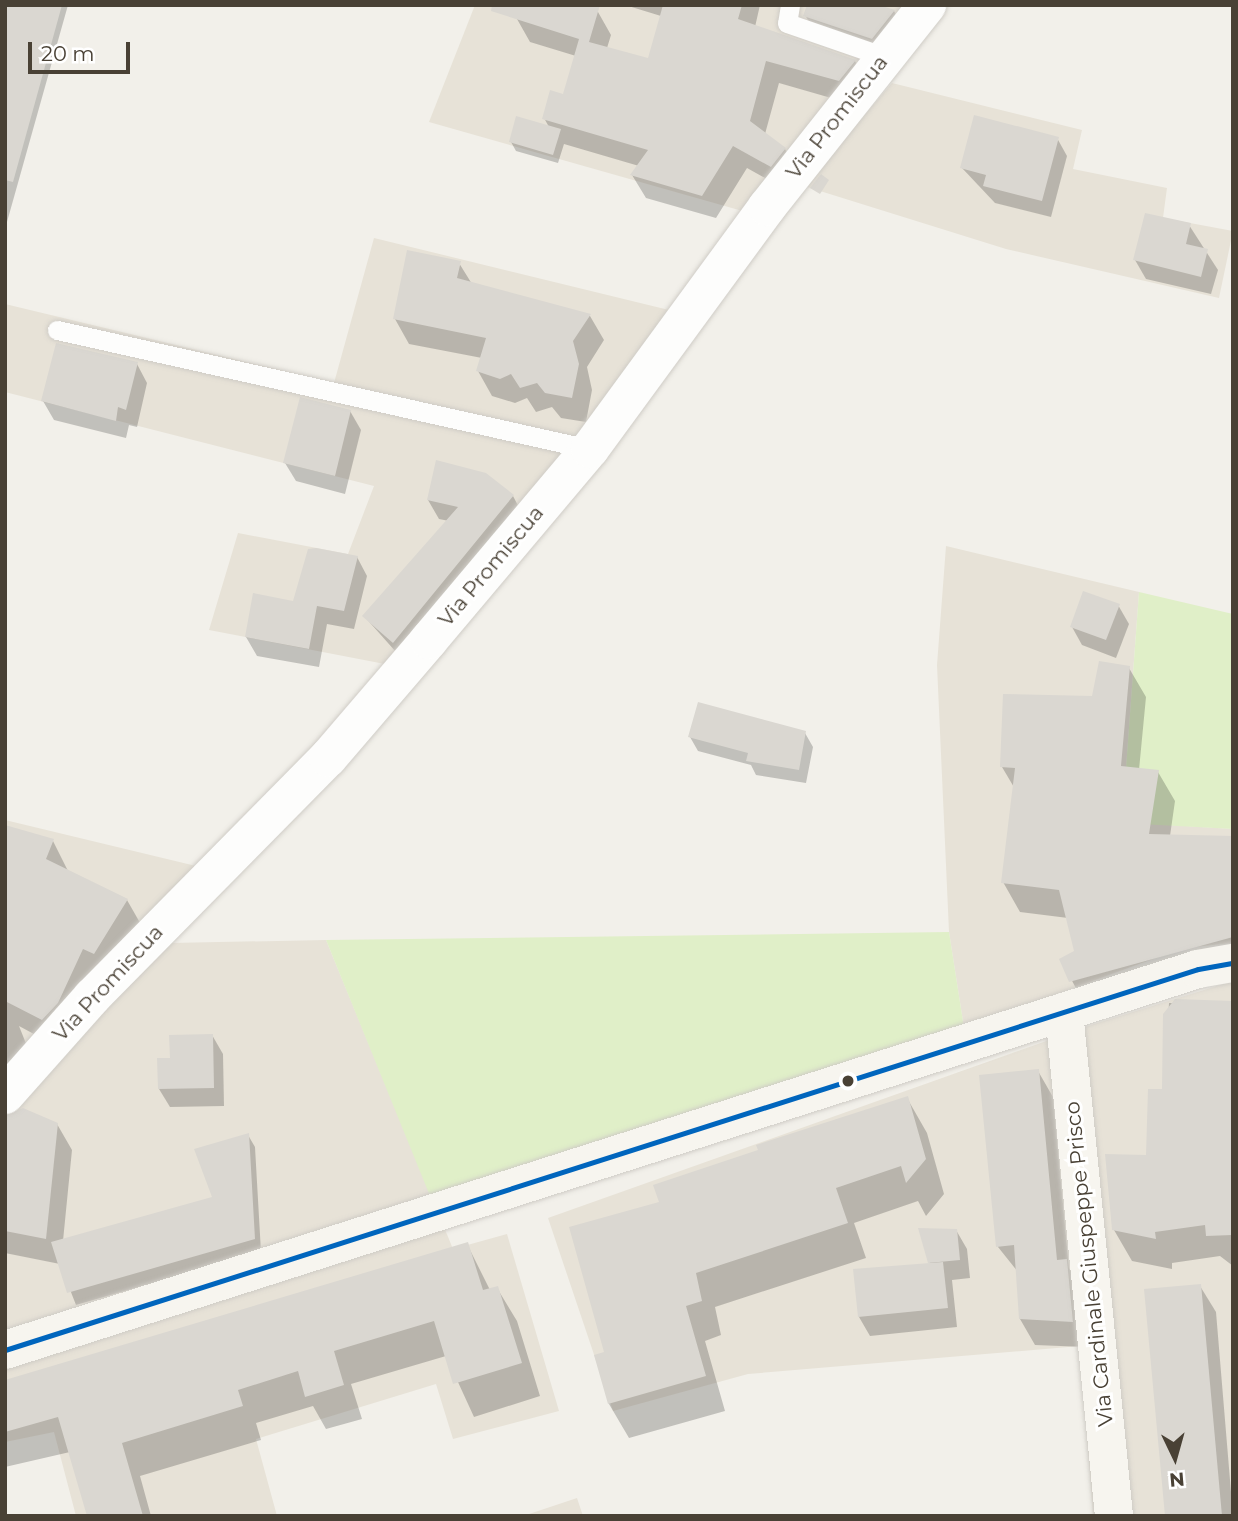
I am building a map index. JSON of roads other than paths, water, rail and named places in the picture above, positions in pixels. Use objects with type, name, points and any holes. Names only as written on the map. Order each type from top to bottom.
[{"type":"street","name":"Via Promiscua","points":[[7,1090],[328,758],[590,449],[927,5]]},
{"type":"street","points":[[5,1350],[1064,1012],[1233,963]]},
{"type":"street","name":"Via Cardinale Giuspeppe Prisco","points":[[1064,1012],[1114,1516]]},
{"type":"lane","points":[[790,5],[787,23],[885,57]]},
{"type":"lane","points":[[57,330],[590,449]]}]
